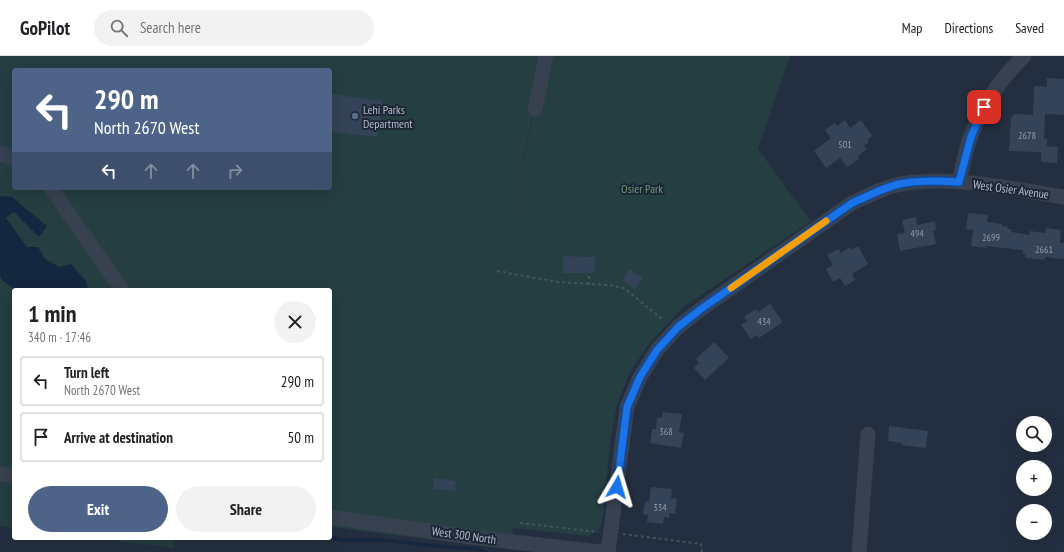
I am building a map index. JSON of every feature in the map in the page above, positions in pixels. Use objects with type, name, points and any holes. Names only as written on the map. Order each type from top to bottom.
[{"type":"street","points":[[535,109],[546,56]]},
{"type":"street","points":[[959,182],[971,137],[984,107],[1003,78],[1024,56]]},
{"type":"street","points":[[0,153],[12,158]]},
{"type":"street","name":"West Osier Avenue","points":[[608,552],[627,407],[640,377],[657,350],[678,327],[852,203],[878,191],[900,184],[928,181],[959,182],[1064,197]]},
{"type":"street","points":[[52,190],[121,288]]},
{"type":"street","points":[[859,552],[868,434]]},
{"type":"street","points":[[0,474],[12,476]]},
{"type":"street","name":"West 300 North","points":[[332,517],[470,537],[599,552]]},
{"type":"path","points":[[497,271],[558,282],[609,285],[624,288],[662,319]]},
{"type":"path","points":[[589,273],[589,285]]},
{"type":"path","points":[[520,523],[597,531]]},
{"type":"path","points":[[626,535],[701,544],[702,552]]},
{"type":"green space","name":"Osier Park","points":[[0,56],[544,56],[513,214],[545,56],[790,56],[758,149],[811,221],[682,308],[648,345],[630,372],[617,405],[611,436],[602,523],[597,531],[589,536],[513,528],[510,549],[332,527],[332,288],[12,288],[12,528],[0,526]]},
{"type":"green space","points":[[111,540],[175,540],[173,548]]},
{"type":"water","points":[[0,196],[12,197],[47,226],[39,237],[14,212],[6,218],[27,247],[38,247],[45,259],[59,267],[71,264],[86,281],[88,288],[13,288],[2,280],[0,276]]},
{"type":"building","points":[[1047,78],[1064,79],[1064,115],[1045,114],[1044,139],[1047,139],[1047,146],[1058,147],[1057,163],[1041,162],[1041,152],[1009,151],[1011,117],[1015,114],[1033,115],[1034,86],[1047,87]]},
{"type":"building","name":"Lehi Parks Department","points":[[332,94],[382,101],[378,137],[332,132]]},
{"type":"building","points":[[845,120],[850,128],[861,120],[872,136],[867,140],[869,142],[864,146],[867,149],[858,156],[859,159],[847,167],[840,158],[826,168],[814,151],[831,138],[825,130],[835,123],[837,126]]},
{"type":"building","points":[[968,213],[988,215],[987,222],[1002,224],[1002,226],[1008,227],[1007,229],[1012,229],[1011,232],[1030,235],[1030,231],[1045,233],[1046,228],[1061,230],[1060,243],[1064,243],[1064,259],[1045,257],[1045,260],[1025,258],[1023,250],[987,246],[986,248],[971,246],[973,230],[966,229]]},
{"type":"building","points":[[916,217],[917,225],[935,221],[936,230],[933,231],[936,244],[900,251],[897,234],[905,233],[902,220]]},
{"type":"building","points":[[858,246],[868,264],[852,274],[855,280],[845,286],[840,278],[833,282],[826,269],[833,265],[827,255],[838,249],[841,253],[850,247],[851,250]]},
{"type":"building","points":[[563,256],[595,257],[594,273],[563,273]]},
{"type":"building","points":[[630,269],[643,278],[635,289],[622,280]]},
{"type":"building","points":[[770,304],[783,322],[759,338],[757,335],[751,339],[741,325],[747,321],[744,317],[756,309],[758,312]]},
{"type":"building","points":[[714,342],[729,358],[705,380],[694,368],[699,363],[696,359]]},
{"type":"building","points":[[663,412],[682,414],[679,432],[684,433],[681,448],[650,443],[652,429],[656,429],[657,418],[662,418]]},
{"type":"building","points":[[889,426],[928,431],[926,448],[902,445],[902,443],[888,441]]},
{"type":"building","points":[[434,478],[456,481],[455,491],[433,489]]},
{"type":"building","points":[[651,487],[672,489],[671,498],[677,499],[675,514],[669,513],[669,518],[664,517],[663,524],[647,522],[648,515],[643,514],[645,501],[649,502]]},
{"type":"waterway","points":[[332,538],[341,540],[382,540],[477,549],[485,552]]},
{"type":"slow traffic","points":[[731,288],[826,221]]},
{"type":"place","name":"Lehi Parks Department","points":[[355,116]]},
{"type":"route","points":[[617,487],[627,407],[640,377],[657,350],[678,327],[701,309],[852,203],[878,191],[900,184],[922,181],[959,182],[971,137],[984,107]]}]
